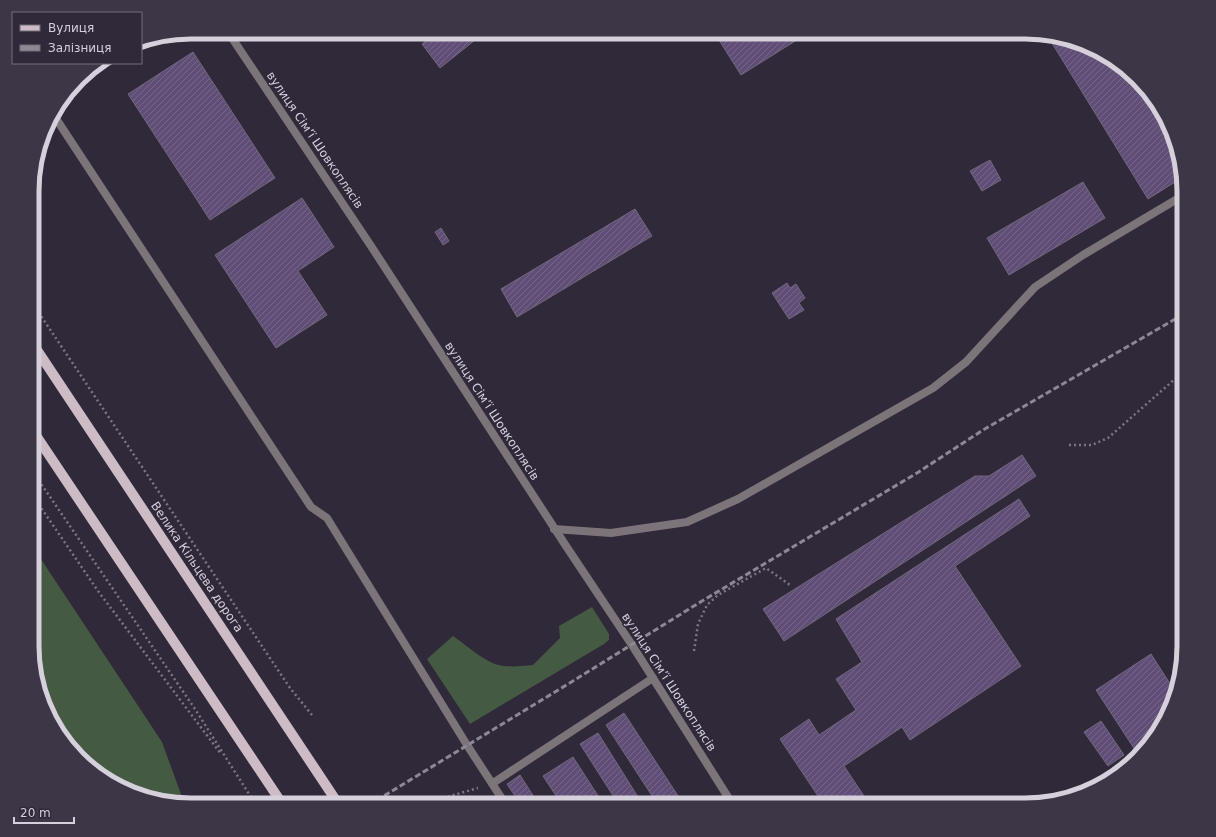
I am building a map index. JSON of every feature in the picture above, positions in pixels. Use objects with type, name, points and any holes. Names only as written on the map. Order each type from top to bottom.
[{"type":"main road","name":"Велика Кільцева дорога","points":[[39,353],[334,798]]},
{"type":"main road","points":[[39,440],[278,798]]},
{"type":"street","name":"вулиця Сімʼї Шовкоплясів","points":[[233,39],[374,251],[554,529],[653,678],[729,798]]},
{"type":"street","points":[[57,120],[311,508],[327,518],[467,745],[502,798]]},
{"type":"street","points":[[554,529],[611,532],[687,522],[738,499],[933,388],[966,362],[1035,287],[1083,255],[1177,199]]},
{"type":"street","points":[[493,784],[653,678]]},
{"type":"path","points":[[39,313],[290,688],[312,715]]},
{"type":"path","points":[[1069,445],[1092,445],[1108,438],[1177,377]]},
{"type":"path","points":[[39,481],[195,709],[251,798]]},
{"type":"path","points":[[39,505],[98,591],[232,769]]},
{"type":"path","points":[[694,650],[698,624],[707,605],[718,596],[766,568],[790,585]]},
{"type":"path","points":[[444,798],[493,784]]},
{"type":"green space","points":[[39,556],[162,742],[182,798],[152,793],[115,778],[98,767],[83,754],[70,739],[59,722],[47,695],[40,666]]},
{"type":"green space","points":[[592,607],[609,634],[609,640],[470,724],[427,659],[453,636],[479,655],[495,664],[509,666],[533,665],[560,638],[559,626]]},
{"type":"building","points":[[428,39],[476,39],[440,68],[422,44]]},
{"type":"building","points":[[718,39],[798,39],[741,75]]},
{"type":"building","points":[[1051,41],[1074,47],[1101,59],[1118,70],[1133,83],[1146,98],[1157,115],[1169,142],[1177,181],[1148,199]]},
{"type":"building","points":[[193,52],[275,178],[210,220],[128,94]]},
{"type":"building","points":[[990,160],[1001,180],[982,191],[970,171]]},
{"type":"building","points":[[1083,182],[1105,218],[1009,275],[987,238]]},
{"type":"building","points":[[302,198],[334,247],[298,271],[327,315],[276,348],[215,255]]},
{"type":"building","points":[[635,209],[652,236],[517,317],[501,289]]},
{"type":"building","points":[[441,228],[449,241],[443,245],[435,232]]},
{"type":"building","points":[[787,283],[790,288],[796,284],[805,298],[799,303],[804,310],[789,319],[772,293]]},
{"type":"building","points":[[1022,455],[1036,476],[784,641],[763,609],[975,476],[989,476]]},
{"type":"building","points":[[1019,499],[1030,516],[955,566],[1021,666],[910,740],[902,727],[844,766],[865,798],[819,798],[780,739],[809,719],[819,735],[856,710],[836,679],[862,662],[836,619]]},
{"type":"building","points":[[1151,654],[1172,686],[1157,722],[1146,739],[1135,751],[1096,690]]},
{"type":"building","points":[[624,713],[679,798],[653,798],[606,725]]},
{"type":"building","points":[[1101,721],[1124,755],[1108,766],[1084,732]]},
{"type":"building","points":[[598,733],[639,798],[615,798],[580,744]]},
{"type":"building","points":[[573,757],[599,798],[557,798],[543,776]]},
{"type":"building","points":[[520,775],[535,798],[516,798],[507,784]]},
{"type":"railway","points":[[381,798],[702,601],[917,473],[983,430],[1177,318]]}]
